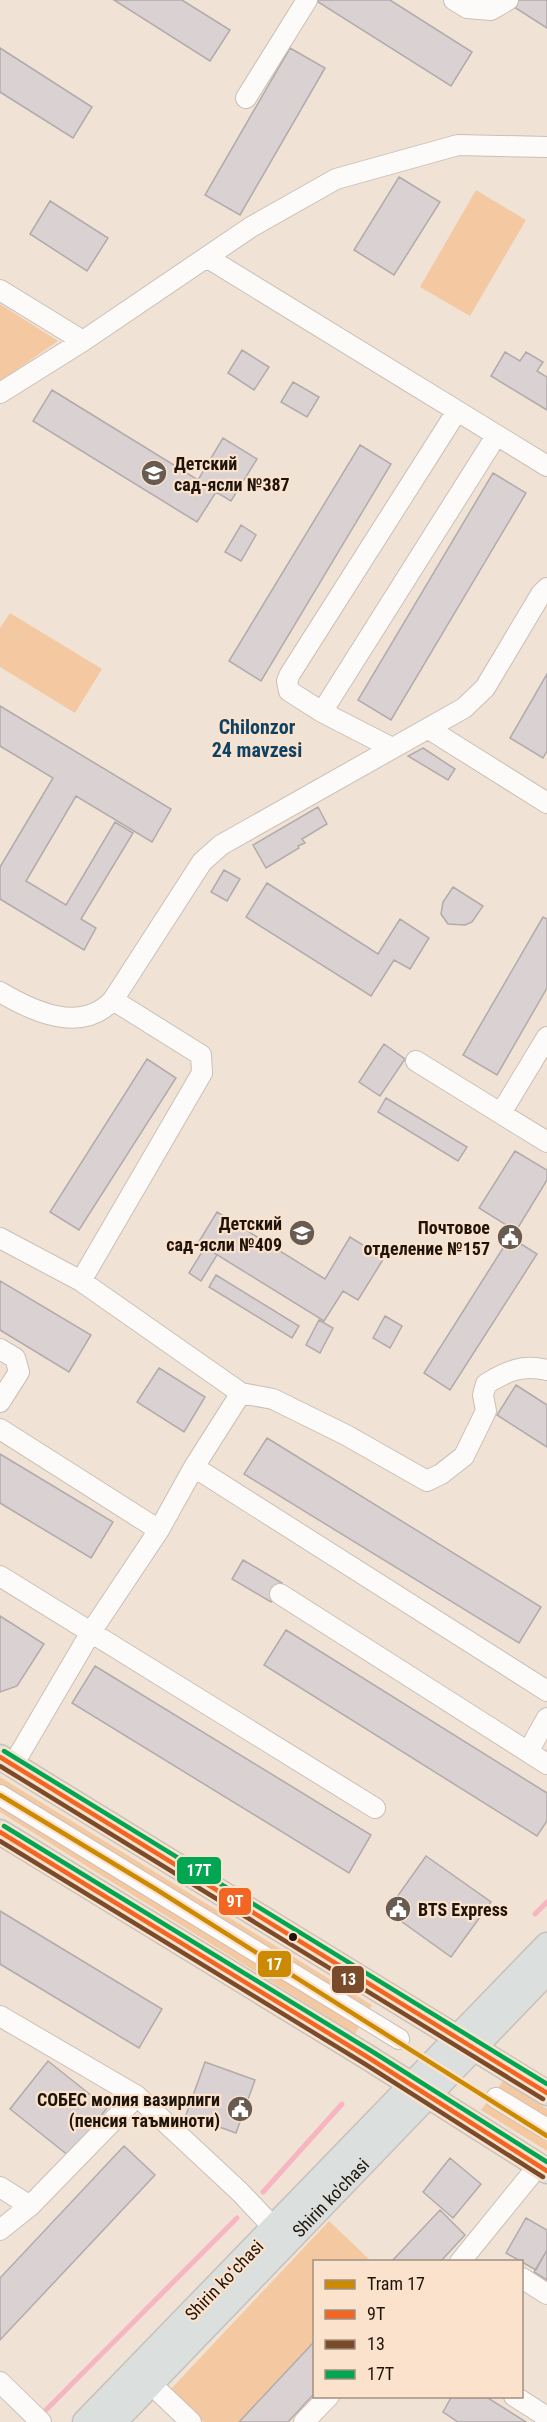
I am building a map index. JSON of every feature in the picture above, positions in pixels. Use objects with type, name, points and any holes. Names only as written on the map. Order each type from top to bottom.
[{"type":"main road","points":[[7,1761],[547,2093]]},
{"type":"main road","points":[[0,1832],[543,2169]]},
{"type":"main road","name":"Shirin ko'chasi","points":[[114,2422],[466,2043],[547,1945]]},
{"type":"main road","name":"Shirin ko'chasi","points":[[466,2043],[547,1972]]},
{"type":"main road","name":"Shirin koʻchasi","points":[[85,2422],[274,2228],[420,2091]]},
{"type":"street","points":[[246,98],[307,0]]},
{"type":"street","points":[[454,0],[467,8],[491,10],[507,0]]},
{"type":"street","points":[[0,393],[83,341],[251,227],[336,179],[458,145],[547,147]]},
{"type":"street","points":[[208,258],[547,466]]},
{"type":"street","points":[[0,290],[83,341]]},
{"type":"street","points":[[392,748],[322,712],[290,691],[287,681],[457,411]]},
{"type":"street","points":[[322,712],[496,436]]},
{"type":"street","points":[[0,992],[22,1005],[74,1018],[103,1011],[113,1000],[202,862],[221,845],[464,708],[485,688],[547,588]]},
{"type":"street","points":[[429,729],[547,803]]},
{"type":"street","points":[[81,1281],[202,1073],[201,1055],[113,1000]]},
{"type":"street","points":[[501,1113],[547,1039]]},
{"type":"street","points":[[416,1062],[547,1142]]},
{"type":"street","points":[[0,1238],[81,1281],[241,1393],[273,1399],[346,1435],[426,1481],[441,1474],[464,1456],[486,1411],[483,1395],[486,1384],[498,1376],[529,1366],[547,1370]]},
{"type":"street","points":[[0,1349],[15,1358],[19,1372],[0,1402]]},
{"type":"street","points":[[7,1761],[159,1530],[194,1467],[241,1393]]},
{"type":"street","points":[[0,1430],[159,1530]]},
{"type":"street","points":[[194,1467],[547,1690]]},
{"type":"street","points":[[0,1576],[375,1808]]},
{"type":"street","points":[[280,1594],[547,1764]]},
{"type":"street","points":[[528,1752],[547,1718]]},
{"type":"street","points":[[0,1796],[399,2039]]},
{"type":"street","points":[[0,2016],[137,2096],[240,2192],[274,2228]]},
{"type":"street","points":[[0,2230],[30,2206],[137,2096]]},
{"type":"street","points":[[496,2098],[547,2129]]},
{"type":"street","points":[[462,2260],[543,2169]]},
{"type":"street","points":[[0,2187],[30,2206]]},
{"type":"street","points":[[523,2279],[547,2294]]},
{"type":"street","points":[[0,2382],[38,2419]]},
{"type":"street","points":[[151,2384],[191,2422]]},
{"type":"street","points":[[304,2422],[327,2398]]},
{"type":"street","points":[[516,2398],[547,2417]]},
{"type":"shaded area","points":[[476,190],[526,220],[470,316],[420,287]]},
{"type":"shaded area","points":[[0,304],[58,341],[0,381]]},
{"type":"shaded area","points":[[10,613],[102,669],[75,713],[0,667],[0,628]]},
{"type":"shaded area","points":[[0,1777],[372,2005],[355,2034],[0,1812]]},
{"type":"shaded area","points":[[503,2081],[547,2109],[547,2151],[481,2110]]},
{"type":"shaded area","points":[[329,2221],[370,2260],[313,2260],[313,2343],[239,2422],[204,2422],[170,2390]]},
{"type":"building","points":[[114,0],[182,0],[230,30],[210,61]]},
{"type":"building","points":[[315,0],[390,0],[472,52],[451,86]]},
{"type":"building","points":[[518,0],[547,0],[547,28],[514,7]]},
{"type":"building","points":[[0,48],[92,107],[73,138],[0,92]]},
{"type":"building","points":[[290,48],[325,68],[240,215],[205,195]]},
{"type":"building","points":[[399,177],[440,202],[394,275],[354,250]]},
{"type":"building","points":[[50,201],[108,238],[87,271],[30,234]]},
{"type":"building","points":[[242,350],[269,367],[254,390],[228,373]]},
{"type":"building","points":[[505,352],[520,361],[526,352],[543,362],[537,371],[547,377],[547,410],[491,376]]},
{"type":"building","points":[[293,382],[319,397],[307,417],[281,402]]},
{"type":"building","points":[[52,390],[198,480],[223,438],[257,459],[231,501],[216,492],[197,522],[33,421]]},
{"type":"building","points":[[360,445],[391,464],[261,681],[229,661]]},
{"type":"building","points":[[493,473],[526,493],[391,720],[358,700]]},
{"type":"building","points":[[241,525],[256,535],[241,561],[225,552]]},
{"type":"building","points":[[547,674],[547,751],[543,758],[510,738]]},
{"type":"building","points":[[0,706],[171,809],[152,842],[76,796],[26,881],[66,905],[115,822],[133,833],[81,919],[96,928],[84,950],[0,899],[0,867],[53,778],[0,746]]},
{"type":"building","points":[[423,748],[455,769],[448,780],[408,756]]},
{"type":"building","points":[[318,807],[327,824],[302,839],[305,843],[298,846],[299,848],[266,868],[253,845]]},
{"type":"building","points":[[224,870],[240,879],[227,901],[211,892]]},
{"type":"building","points":[[267,883],[378,954],[400,919],[429,938],[410,969],[394,960],[371,996],[246,917]]},
{"type":"building","points":[[453,887],[483,906],[472,922],[465,925],[448,924],[441,914],[443,902]]},
{"type":"building","points":[[543,917],[547,919],[547,988],[497,1075],[463,1055]]},
{"type":"building","points":[[384,1044],[405,1059],[380,1096],[359,1082]]},
{"type":"building","points":[[147,1059],[176,1078],[79,1230],[50,1212]]},
{"type":"building","points":[[386,1098],[467,1147],[458,1161],[378,1112]]},
{"type":"building","points":[[515,1151],[547,1170],[547,1180],[516,1231],[479,1208]]},
{"type":"building","points":[[217,1212],[325,1279],[350,1237],[384,1258],[358,1300],[343,1291],[324,1321],[198,1243]]},
{"type":"building","points":[[510,1237],[537,1254],[450,1390],[424,1373]]},
{"type":"building","points":[[205,1247],[217,1255],[201,1281],[189,1273]]},
{"type":"building","points":[[216,1275],[299,1326],[292,1338],[209,1287]]},
{"type":"building","points":[[0,1281],[91,1335],[69,1372],[0,1330]]},
{"type":"building","points":[[385,1316],[402,1326],[390,1348],[373,1338]]},
{"type":"building","points":[[319,1320],[333,1328],[320,1353],[306,1345]]},
{"type":"building","points":[[159,1368],[205,1397],[184,1432],[137,1402]]},
{"type":"building","points":[[516,1385],[547,1405],[547,1447],[497,1415]]},
{"type":"building","points":[[267,1438],[541,1607],[519,1643],[244,1474]]},
{"type":"building","points":[[0,1454],[113,1522],[91,1558],[0,1503]]},
{"type":"building","points":[[243,1560],[282,1583],[271,1602],[232,1579]]},
{"type":"building","points":[[0,1616],[44,1644],[17,1686],[0,1692]]},
{"type":"building","points":[[286,1630],[547,1793],[547,1821],[537,1836],[264,1665]]},
{"type":"building","points":[[95,1666],[371,1835],[349,1873],[72,1703]]},
{"type":"building","points":[[426,1856],[491,1902],[451,1957],[387,1911]]},
{"type":"building","points":[[0,1911],[162,2009],[139,2048],[0,1964]]},
{"type":"building","points":[[48,2061],[107,2108],[69,2156],[10,2109]]},
{"type":"building","points":[[205,2062],[255,2080],[236,2133],[186,2115]]},
{"type":"building","points":[[124,2146],[155,2175],[0,2340],[0,2278]]},
{"type":"building","points":[[450,2158],[481,2184],[453,2218],[423,2192]]},
{"type":"building","points":[[440,2210],[465,2235],[442,2260],[393,2260]]},
{"type":"building","points":[[526,2218],[547,2230],[547,2250],[536,2270],[523,2263],[523,2260],[506,2253]]},
{"type":"building","points":[[547,2250],[547,2280],[534,2272]]},
{"type":"building","points":[[313,2343],[313,2395],[288,2422],[239,2422]]},
{"type":"building","points":[[451,2398],[488,2398],[526,2422],[458,2422],[443,2412]]},
{"type":"waterway","points":[[535,1914],[547,1902]]},
{"type":"waterway","points":[[263,2192],[342,2104]]},
{"type":"waterway","points":[[39,2417],[237,2218]]},
{"type":"tram line","name":"17","points":[[0,1795],[154,1888],[547,2136]]},
{"type":"transit line","name":"17T","points":[[4,1751],[547,2084]]},
{"type":"transit line","name":"9Т","points":[[0,1757],[547,2093]]},
{"type":"transit line","name":"13","points":[[0,1766],[543,2099]]},
{"type":"transit line","name":"17T","points":[[4,1826],[373,2052],[547,2162]]},
{"type":"transit line","name":"9Т","points":[[0,1832],[369,2058],[547,2171]]},
{"type":"transit line","name":"13","points":[[0,1841],[365,2064],[543,2177]]},
{"type":"place","name":"Детский сад-ясли №387","points":[[154,473]]},
{"type":"place","name":"Детский сад-ясли №409","points":[[302,1233]]},
{"type":"place","name":"Почтовое отделение №157","points":[[510,1237]]},
{"type":"place","name":"BTS Express","points":[[398,1909]]},
{"type":"place","name":"СОБЕС молия вазирлиги (пенсия таъминоти)","points":[[240,2109]]},
{"type":"district","name":"Chilonzor 24 mavzesi","points":[[257,738]]}]
